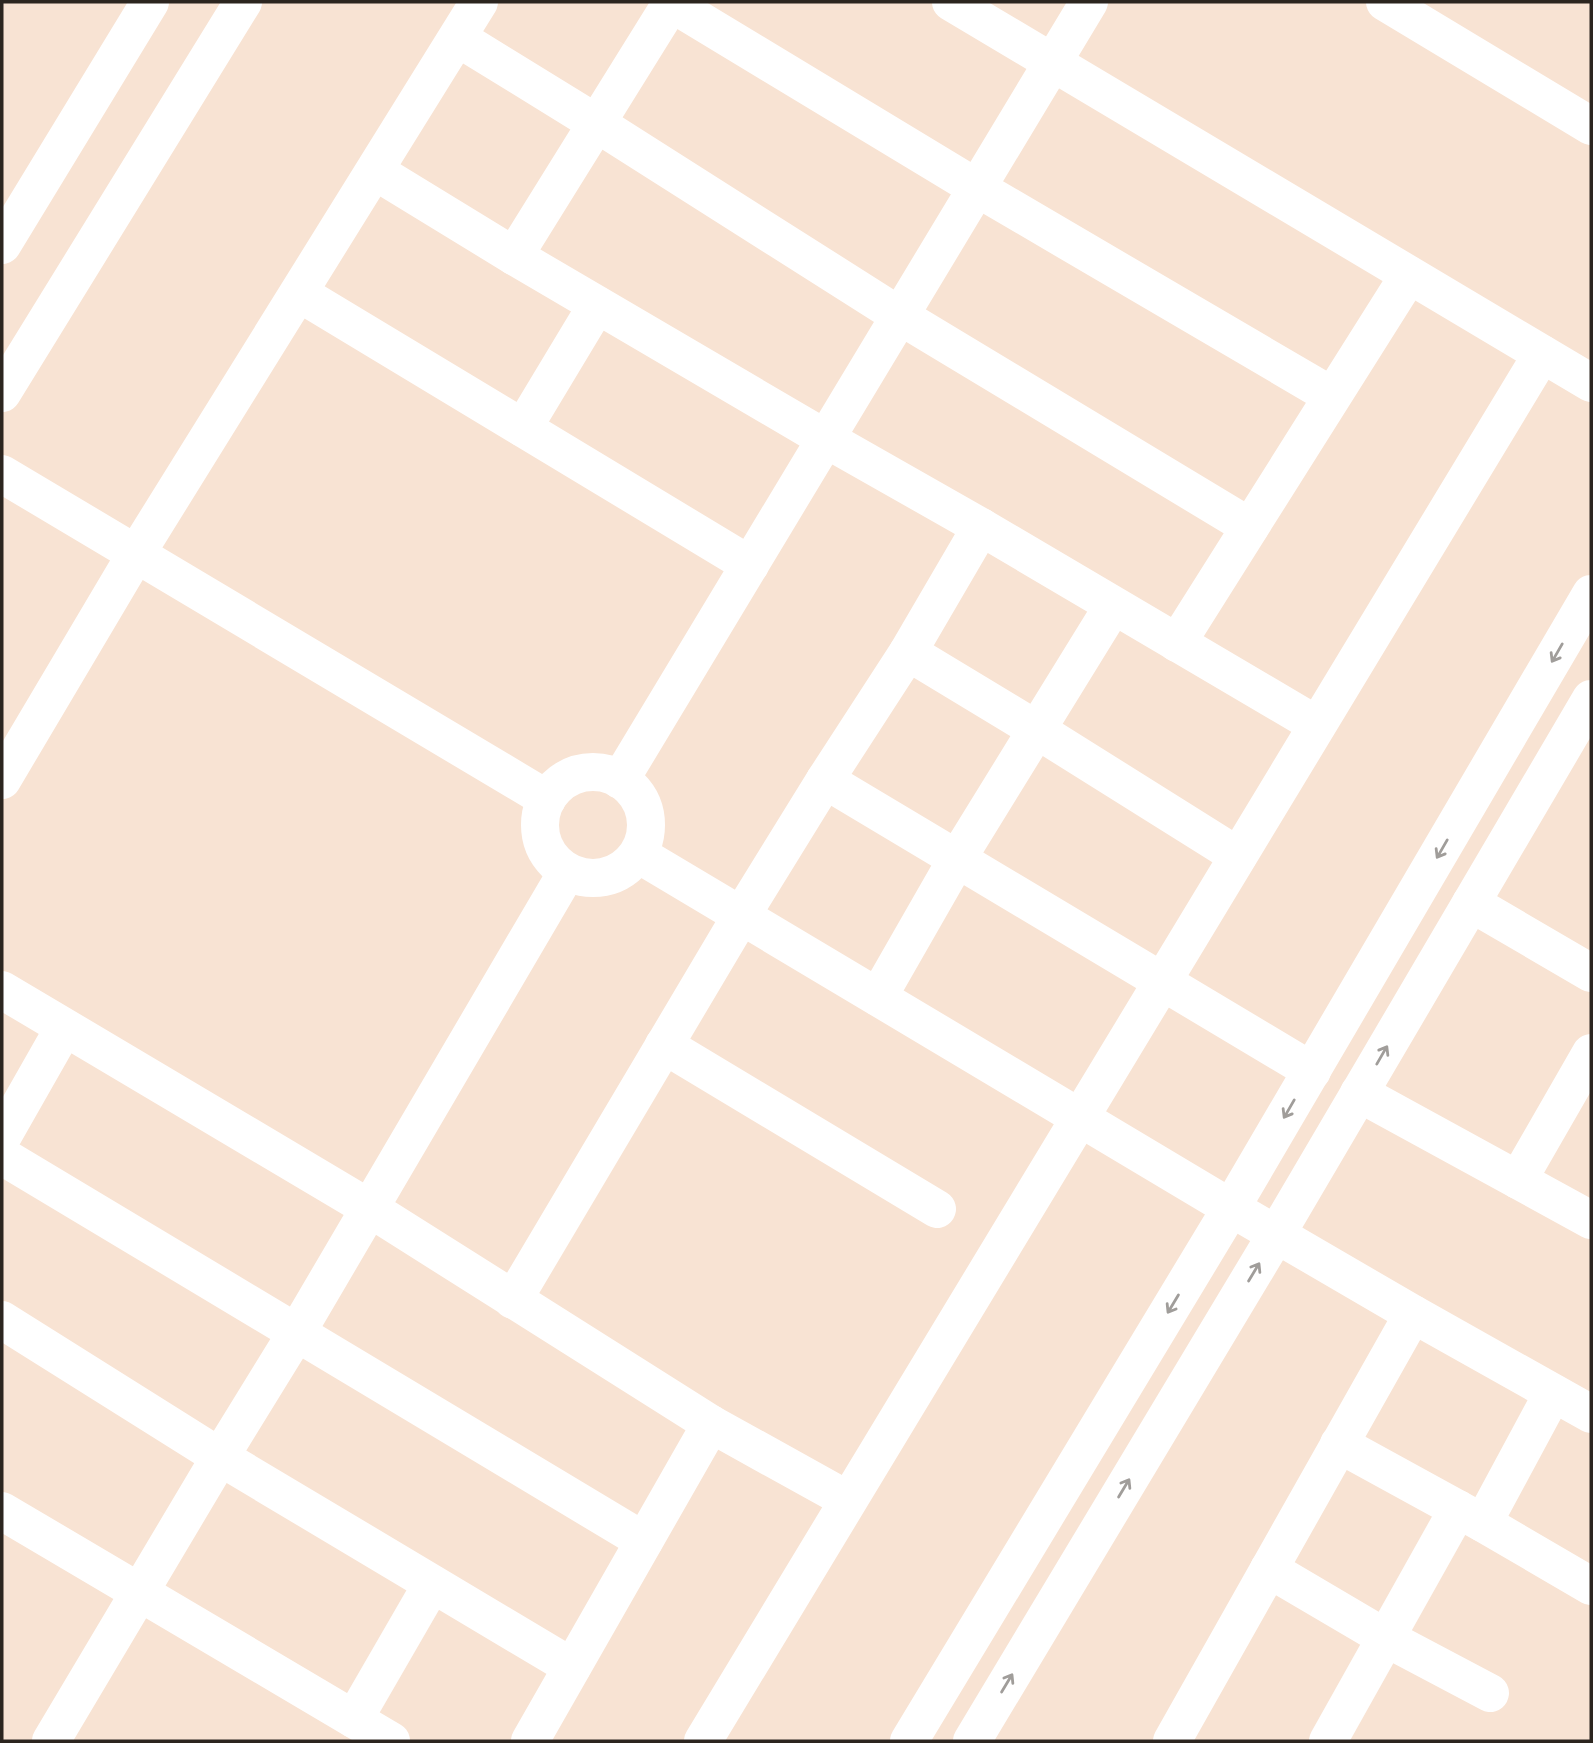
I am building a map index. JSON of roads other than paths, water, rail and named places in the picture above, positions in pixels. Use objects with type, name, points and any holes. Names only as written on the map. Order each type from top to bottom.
[{"type":"street","points":[[2,245],[150,2]]},
{"type":"street","points":[[2,393],[243,2]]},
{"type":"street","points":[[2,780],[136,554],[479,2]]},
{"type":"street","points":[[951,2],[1591,383]]},
{"type":"street","points":[[620,780],[1089,2]]},
{"type":"street","points":[[1385,2],[1591,127]]},
{"type":"street","points":[[513,256],[672,3],[977,188],[1332,396]]},
{"type":"street","points":[[458,38],[900,316],[1250,527]]},
{"type":"street","points":[[375,171],[513,256],[1317,725]]},
{"type":"street","points":[[1177,643],[1409,275]]},
{"type":"street","points":[[299,293],[750,565]]},
{"type":"street","points":[[523,428],[597,305]]},
{"type":"street","points":[[703,1741],[1542,354]]},
{"type":"street","points":[[2,474],[547,800]]},
{"type":"street","points":[[513,1300],[741,916],[908,652],[981,527]]},
{"type":"street","points":[[909,1741],[1231,1208],[1591,594]]},
{"type":"street","points":[[877,997],[957,859],[1113,606]]},
{"type":"street","points":[[908,652],[1238,856]]},
{"type":"street","points":[[972,1741],[1276,1235],[1591,699]]},
{"type":"street","points":[[594,772],[620,780],[640,800],[645,814],[646,828],[638,855],[618,873],[606,877],[580,877],[567,872],[548,853],[542,839],[540,825],[547,800],[556,787],[580,774],[594,772]]},
{"type":"street","points":[[825,780],[1311,1071]]},
{"type":"street","points":[[638,855],[1276,1235],[1591,1415]]},
{"type":"street","points":[[51,1741],[297,1332],[567,872]]},
{"type":"street","points":[[1471,903],[1591,973]]},
{"type":"street","points":[[2,990],[369,1208],[711,1424],[848,1500]]},
{"type":"street","points":[[2,1137],[64,1028]]},
{"type":"street","points":[[664,1045],[937,1209]]},
{"type":"street","points":[[1518,1180],[1591,1053]]},
{"type":"street","points":[[1359,1093],[1591,1220]]},
{"type":"street","points":[[2,1156],[644,1541]]},
{"type":"street","points":[[1172,1741],[1413,1314]]},
{"type":"street","points":[[2,1320],[220,1457],[572,1667]]},
{"type":"street","points":[[1328,1741],[1386,1638],[1553,1393]]},
{"type":"street","points":[[530,1741],[711,1424]]},
{"type":"street","points":[[1339,1444],[1591,1586]]},
{"type":"street","points":[[2,1511],[391,1741]]},
{"type":"street","points":[[1269,1569],[1386,1638],[1490,1693]]},
{"type":"street","points":[[354,1719],[432,1584]]}]
